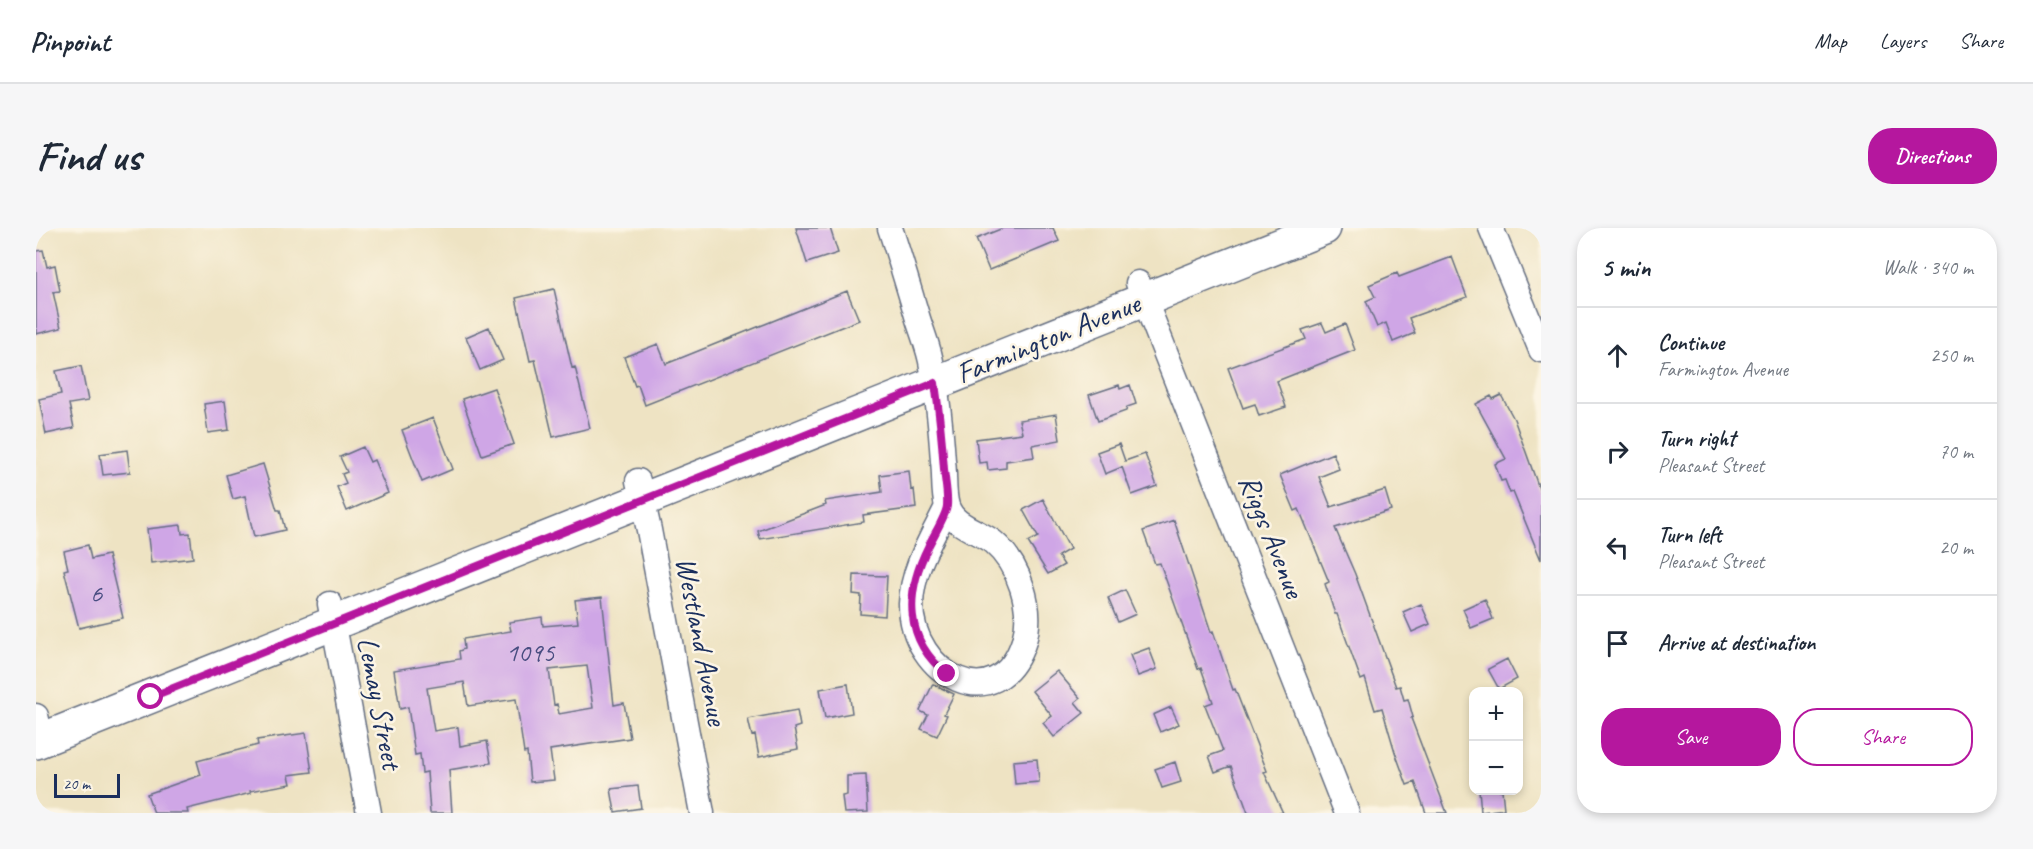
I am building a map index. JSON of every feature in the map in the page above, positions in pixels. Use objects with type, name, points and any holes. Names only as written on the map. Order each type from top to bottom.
[{"type":"main road","name":"Farmington Avenue","points":[[1141,291],[1274,228]]},
{"type":"main road","name":"Farmington Avenue","points":[[37,728],[332,614],[1141,291],[1312,230]]},
{"type":"street","points":[[890,228],[933,373],[940,413],[947,507],[918,568],[912,593],[913,618],[921,643],[937,666],[963,682],[982,682],[1001,675],[1015,662],[1027,626],[1026,604],[1006,556],[993,542],[965,526],[947,507]]},
{"type":"street","points":[[1491,228],[1541,350]]},
{"type":"street","name":"Riggs Avenue","points":[[1141,291],[1347,813]]},
{"type":"street","name":"Westland Avenue","points":[[640,491],[702,813]]},
{"type":"street","name":"Lemay Street","points":[[332,614],[369,813]]},
{"type":"building","points":[[796,228],[830,228],[838,253],[807,263]]},
{"type":"building","points":[[1003,228],[1053,228],[1059,241],[989,270],[976,239]]},
{"type":"building","points":[[43,250],[47,267],[55,265],[60,291],[53,292],[61,328],[36,334],[36,251]]},
{"type":"building","points":[[1452,257],[1467,297],[1409,318],[1415,333],[1393,342],[1386,323],[1377,327],[1366,301],[1375,297],[1369,285],[1397,273],[1399,277]]},
{"type":"building","points":[[554,289],[572,368],[575,367],[590,428],[553,437],[535,360],[530,361],[516,298]]},
{"type":"building","points":[[847,291],[859,320],[645,405],[624,357],[658,344],[666,364]]},
{"type":"building","points":[[1322,323],[1326,332],[1345,324],[1355,350],[1277,381],[1286,407],[1259,416],[1255,404],[1243,408],[1228,368],[1306,339],[1302,330]]},
{"type":"building","points":[[489,327],[503,360],[480,370],[466,337]]},
{"type":"building","points":[[81,366],[88,401],[69,404],[74,428],[46,434],[39,399],[61,394],[56,371]]},
{"type":"building","points":[[1119,385],[1120,389],[1130,385],[1136,404],[1127,407],[1126,411],[1098,421],[1089,395]]},
{"type":"building","points":[[494,388],[514,444],[482,455],[462,399]]},
{"type":"building","points":[[1501,395],[1514,419],[1541,494],[1541,560],[1513,492],[1510,493],[1505,480],[1501,481],[1495,464],[1506,459],[1476,404],[1491,396],[1493,399]]},
{"type":"building","points":[[225,401],[229,430],[208,433],[204,404]]},
{"type":"building","points":[[1056,414],[1060,440],[1032,445],[1034,457],[1006,461],[1006,468],[988,470],[987,462],[979,463],[976,439],[1022,433],[1019,420]]},
{"type":"building","points":[[433,418],[453,469],[422,482],[402,430]]},
{"type":"building","points":[[1119,444],[1125,461],[1145,454],[1157,486],[1132,495],[1122,467],[1105,474],[1097,452]]},
{"type":"building","points":[[363,447],[370,462],[374,460],[388,493],[347,511],[337,487],[346,483],[342,474],[347,472],[340,457]]},
{"type":"building","points":[[127,450],[130,472],[103,475],[100,454]]},
{"type":"building","points":[[1333,453],[1339,469],[1319,477],[1331,507],[1385,490],[1391,510],[1335,528],[1355,574],[1396,687],[1400,686],[1404,700],[1408,699],[1413,717],[1411,718],[1447,813],[1426,813],[1415,782],[1407,785],[1382,708],[1375,710],[1365,678],[1361,680],[1325,584],[1329,582],[1299,509],[1295,511],[1280,475]]},
{"type":"building","points":[[263,464],[285,530],[254,537],[245,496],[233,499],[226,475]]},
{"type":"building","points":[[909,471],[916,508],[863,515],[864,522],[760,539],[758,531],[826,505],[825,501],[882,492],[880,475]]},
{"type":"building","points":[[1043,499],[1070,549],[1058,556],[1064,565],[1048,574],[1028,542],[1038,537],[1023,510]]},
{"type":"building","points":[[1174,520],[1211,632],[1213,631],[1233,690],[1235,689],[1267,771],[1264,772],[1283,813],[1248,813],[1231,766],[1215,772],[1209,756],[1223,751],[1205,705],[1213,702],[1201,668],[1198,669],[1160,563],[1155,564],[1143,531]]},
{"type":"building","points":[[181,525],[182,534],[190,533],[193,558],[151,563],[147,529]]},
{"type":"building","points":[[88,545],[91,559],[108,555],[123,618],[79,628],[64,570],[68,569],[64,551]]},
{"type":"building","points":[[854,575],[887,576],[885,616],[860,614],[861,595],[853,594]]},
{"type":"building","points":[[1125,590],[1136,614],[1118,622],[1108,598]]},
{"type":"building","points":[[602,597],[614,705],[624,703],[630,738],[550,750],[554,780],[530,782],[527,752],[524,753],[516,699],[468,706],[464,682],[427,688],[434,731],[458,727],[460,746],[487,741],[491,763],[449,770],[452,813],[430,813],[427,772],[422,773],[420,754],[415,755],[408,707],[400,709],[394,670],[460,659],[459,651],[464,649],[463,639],[511,631],[509,622],[542,617],[543,626],[578,623],[575,600]],"holes":[[[587,666],[593,708],[559,714],[557,704],[554,705],[549,670]]]},
{"type":"building","points":[[1485,599],[1493,619],[1471,628],[1463,609]]},
{"type":"building","points":[[1421,604],[1430,624],[1412,632],[1403,612]]},
{"type":"building","points":[[1149,648],[1157,669],[1138,676],[1130,655]]},
{"type":"building","points":[[1507,659],[1517,679],[1503,687],[1498,687],[1488,669]]},
{"type":"building","points":[[1057,671],[1080,698],[1075,702],[1084,713],[1054,737],[1043,723],[1052,716],[1032,691]]},
{"type":"building","points":[[848,684],[852,713],[825,718],[820,689]]},
{"type":"building","points":[[933,684],[954,694],[937,736],[921,729],[928,715],[920,711]]},
{"type":"building","points":[[1171,707],[1179,724],[1160,732],[1153,715]]},
{"type":"building","points":[[797,710],[800,726],[794,728],[798,749],[759,757],[755,735],[752,736],[748,719]]},
{"type":"building","points":[[306,733],[312,772],[289,775],[291,784],[250,791],[251,793],[187,809],[188,813],[154,813],[147,794],[201,775],[197,761],[258,745],[257,740]]},
{"type":"building","points":[[1037,759],[1039,782],[1015,784],[1013,761]]},
{"type":"building","points":[[1175,762],[1181,782],[1162,788],[1155,769]]},
{"type":"building","points":[[866,775],[868,812],[844,813],[842,796],[847,795],[847,776]]},
{"type":"building","points":[[638,786],[641,808],[615,812],[611,789]]},
{"type":"building","points":[[1479,795],[1503,795],[1504,809],[1481,812]]},
{"type":"route","points":[[151,697],[935,383],[940,413],[947,507],[918,568],[911,606],[916,632],[928,657],[947,674]]}]
